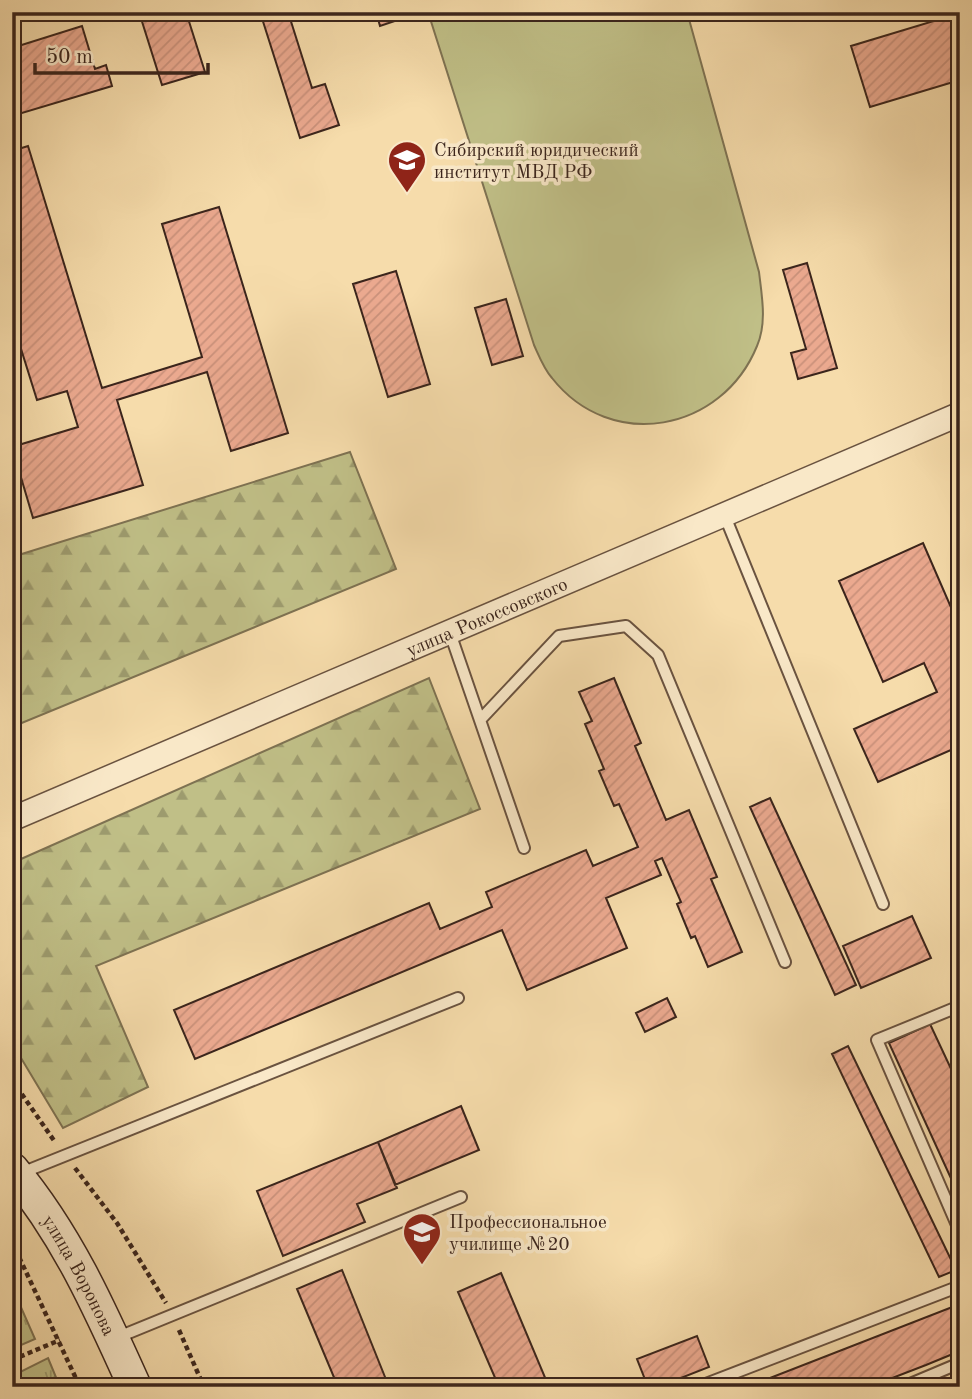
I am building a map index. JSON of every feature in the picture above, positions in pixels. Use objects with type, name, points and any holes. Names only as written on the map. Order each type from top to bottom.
[{"type":"main road","name":"улица Воронова","points":[[15,1172],[45,1213],[88,1283],[135,1387]]},
{"type":"street","name":"улица Рокоссовского","points":[[12,819],[960,414]]},
{"type":"lane","points":[[724,514],[883,904]]},
{"type":"lane","points":[[481,719],[559,636],[626,626],[658,655],[785,962]]},
{"type":"lane","points":[[450,633],[524,848]]},
{"type":"lane","points":[[15,1172],[66,1156],[458,998]]},
{"type":"lane","points":[[960,1006],[877,1040],[960,1232]]},
{"type":"lane","points":[[114,1339],[461,1196]]},
{"type":"lane","points":[[698,1387],[960,1286]]},
{"type":"lane","points":[[903,1387],[960,1363]]},
{"type":"path","points":[[12,1080],[117,1223],[173,1314],[204,1387]]},
{"type":"path","points":[[12,1241],[80,1387]]},
{"type":"path","points":[[12,1360],[60,1340]]},
{"type":"green space","points":[[428,12],[687,12],[759,272],[762,300],[763,319],[757,346],[741,375],[718,398],[692,414],[664,422],[634,424],[604,417],[576,402],[549,374],[534,345]]},
{"type":"green space","points":[[350,452],[396,569],[12,727],[12,557]]},
{"type":"green space","points":[[429,678],[480,809],[96,966],[148,1087],[63,1128],[12,1043],[12,863]]},
{"type":"green space","points":[[12,1287],[35,1339],[12,1349]]},
{"type":"green space","points":[[48,1358],[60,1387],[15,1387],[14,1375]]},
{"type":"building","points":[[139,12],[186,12],[205,72],[162,85]]},
{"type":"building","points":[[260,12],[288,12],[312,88],[325,84],[339,125],[300,138]]},
{"type":"building","points":[[376,12],[415,12],[416,14],[380,26]]},
{"type":"building","points":[[960,13],[960,80],[870,107],[851,46]]},
{"type":"building","points":[[82,26],[95,69],[106,65],[112,86],[12,116],[12,48]]},
{"type":"building","points":[[28,146],[102,388],[202,357],[162,224],[219,207],[288,433],[231,451],[207,372],[117,400],[143,485],[33,518],[12,447],[78,427],[67,391],[37,400],[12,320],[12,151]]},
{"type":"building","points":[[807,263],[837,368],[798,379],[791,353],[806,349],[783,270]]},
{"type":"building","points":[[396,271],[430,384],[388,397],[353,284]]},
{"type":"building","points":[[506,299],[523,356],[492,365],[475,308]]},
{"type":"building","points":[[923,543],[960,628],[960,746],[878,782],[854,729],[937,692],[924,663],[883,682],[839,581]]},
{"type":"building","points":[[614,678],[641,743],[635,746],[666,820],[689,810],[717,877],[711,879],[742,952],[708,967],[695,936],[691,938],[677,904],[681,902],[662,858],[655,861],[661,875],[606,898],[627,948],[527,990],[502,930],[195,1059],[174,1010],[429,903],[440,929],[492,907],[486,892],[586,850],[593,866],[638,847],[619,804],[614,806],[599,771],[604,769],[585,724],[592,721],[579,692]]},
{"type":"building","points":[[770,798],[856,985],[835,995],[750,807]]},
{"type":"building","points":[[912,916],[931,958],[861,988],[843,946]]},
{"type":"building","points":[[667,998],[676,1017],[645,1032],[636,1013]]},
{"type":"building","points":[[930,1024],[960,1088],[960,1198],[889,1043]]},
{"type":"building","points":[[848,1046],[956,1270],[939,1277],[832,1054]]},
{"type":"building","points":[[461,1106],[479,1150],[395,1185],[378,1142]]},
{"type":"building","name":"Профессиональное училище №20","points":[[378,1142],[397,1188],[357,1204],[365,1222],[283,1256],[257,1191]]},
{"type":"building","points":[[342,1270],[389,1387],[338,1387],[297,1289]]},
{"type":"building","points":[[501,1273],[549,1387],[499,1387],[458,1292]]},
{"type":"building","points":[[960,1304],[960,1351],[926,1365],[869,1387],[747,1387]]},
{"type":"building","points":[[697,1336],[709,1367],[658,1387],[648,1387],[637,1359]]},
{"type":"building","points":[[960,1378],[960,1387],[941,1387]]},
{"type":"place","name":"Сибирский юридический институт МВД РФ","points":[[407,194]]},
{"type":"place","name":"Профессиональное училище №20","points":[[422,1266]]}]
